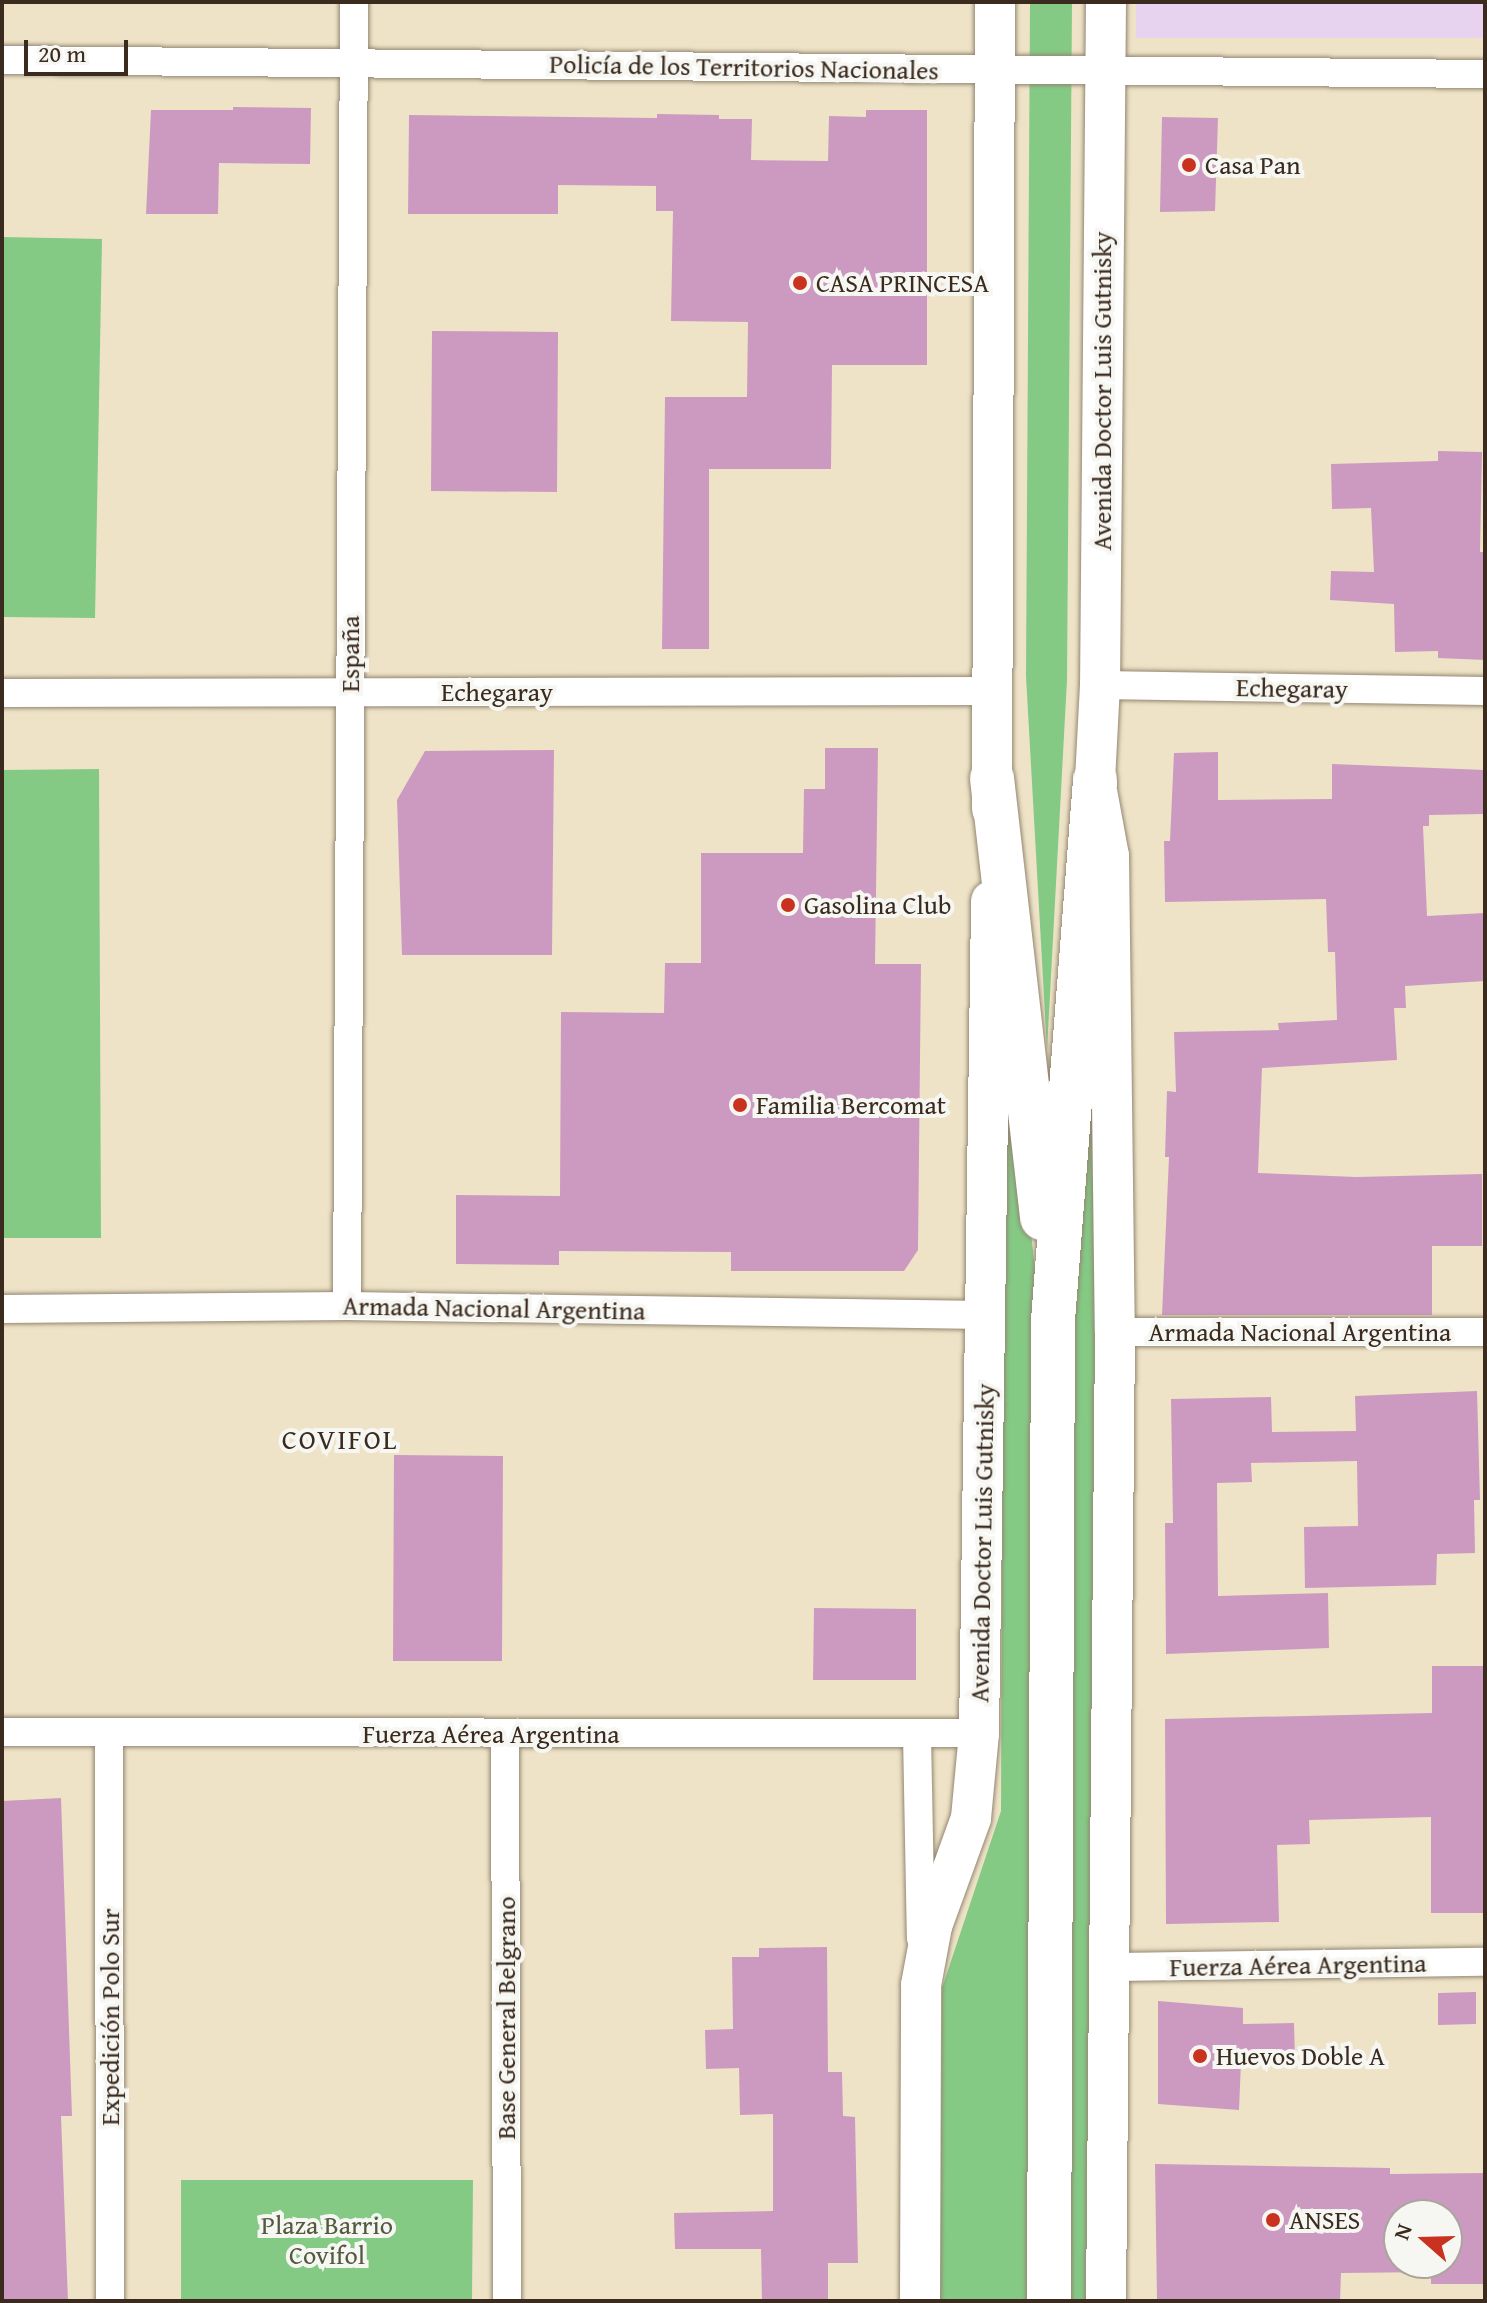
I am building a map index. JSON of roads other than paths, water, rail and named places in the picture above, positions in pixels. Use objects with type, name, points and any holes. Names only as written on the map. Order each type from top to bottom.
[{"type":"main road","name":"Avenida Doctor Luis Gutnisky","points":[[920,2301],[921,1985],[932,1926],[971,1818],[979,1733],[992,778],[995,2]]},
{"type":"main road","name":"Avenida Doctor Luis Gutnisky","points":[[1049,2301],[1053,1320],[1100,685],[1106,2]]},
{"type":"main road","name":"Avenida Doctor Luis Gutnisky","points":[[992,778],[1053,1320]]},
{"type":"main road","name":"Avenida Doctor Luis Gutnisky","points":[[1095,780],[1109,856],[1115,1332],[1112,1967],[1106,2301]]},
{"type":"street","name":"España","points":[[347,1306],[354,2]]},
{"type":"street","name":"Policía de los Territorios Nacionales","points":[[2,60],[1485,74]]},
{"type":"street","name":"Echegaray","points":[[1100,685],[1485,691]]},
{"type":"street","name":"Echegaray","points":[[2,693],[991,691]]},
{"type":"street","name":"Armada Nacional Argentina","points":[[2,1309],[347,1306],[986,1315]]},
{"type":"street","name":"Armada Nacional Argentina","points":[[1115,1332],[1485,1332]]},
{"type":"street","name":"Fuerza Aérea Argentina","points":[[2,1732],[979,1733]]},
{"type":"street","name":"Expedición Polo Sur","points":[[109,1733],[110,2301]]},
{"type":"street","name":"Base General Belgrano","points":[[505,1734],[507,2301]]},
{"type":"street","points":[[917,1735],[921,1985]]},
{"type":"street","name":"Fuerza Aérea Argentina","points":[[1112,1967],[1485,1962]]},
{"type":"place","name":"Casa Pan","points":[[1189,165]]},
{"type":"place","name":"CASA PRINCESA","points":[[800,283]]},
{"type":"place","name":"Gasolina Club","points":[[788,905]]},
{"type":"place","name":"Familia Bercomat","points":[[740,1105]]},
{"type":"place","name":"Huevos Doble A","points":[[1200,2056]]},
{"type":"place","name":"ANSES","points":[[1273,2220]]},
{"type":"district","name":"COVIFOL","points":[[340,1439]]},
{"type":"park label","name":"Plaza Barrio Covifol","points":[[327,2240]]}]
